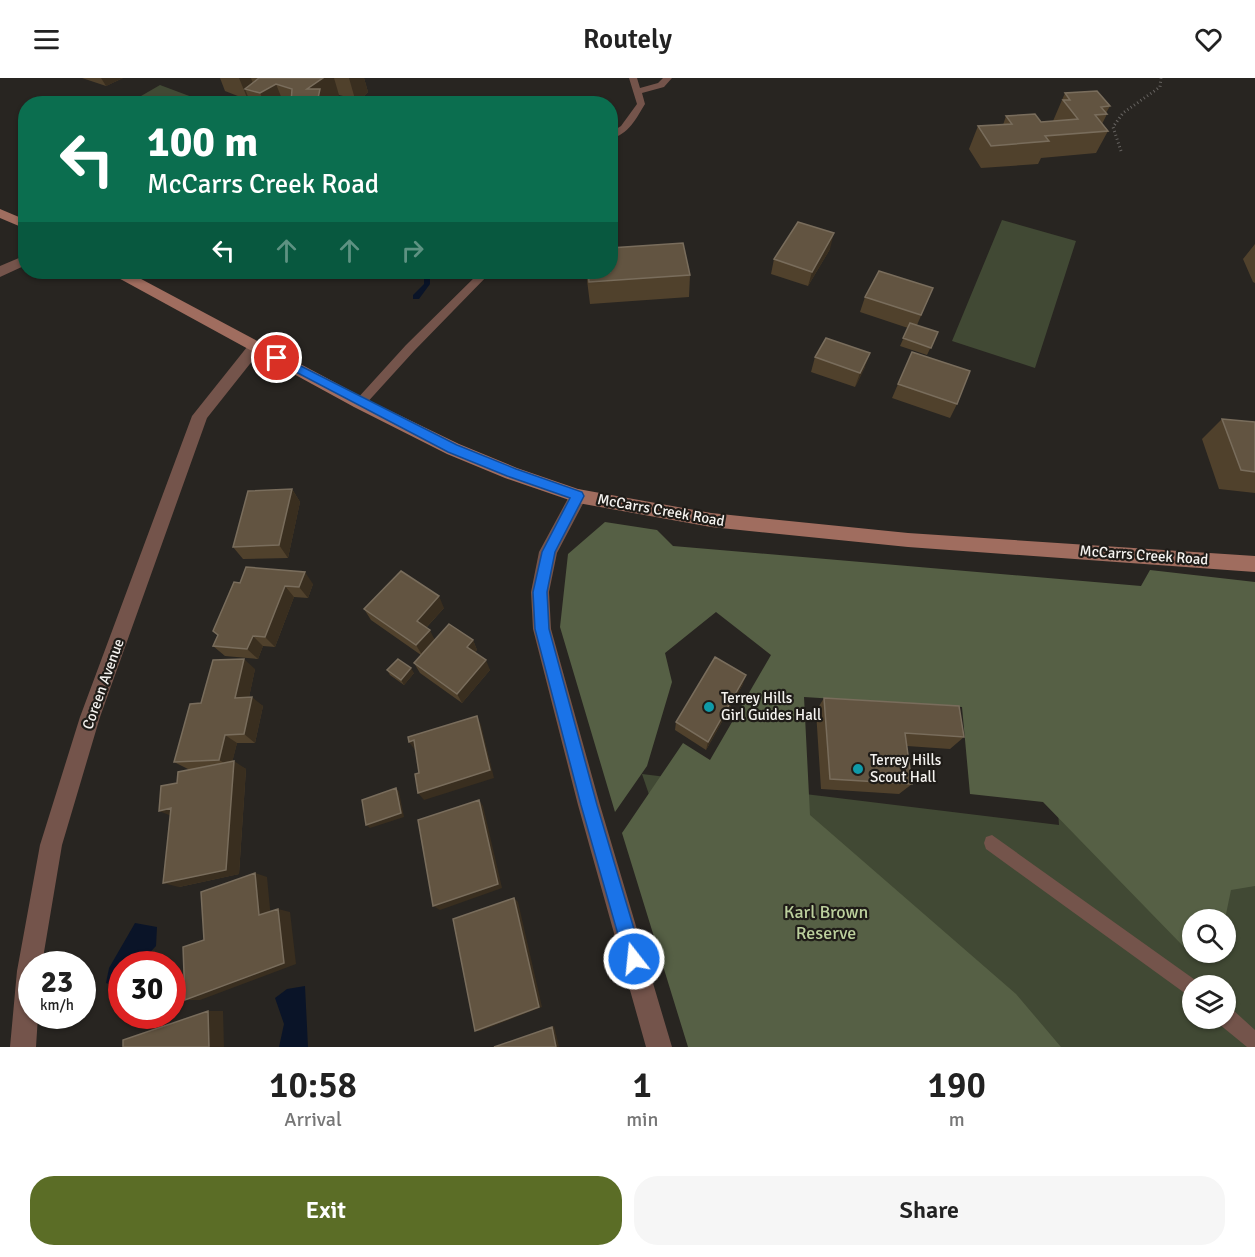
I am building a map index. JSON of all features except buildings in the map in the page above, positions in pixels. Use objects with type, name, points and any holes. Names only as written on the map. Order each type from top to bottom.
[{"type":"main road","points":[[0,213],[18,221]]},
{"type":"main road","name":"McCarrs Creek Road","points":[[131,279],[360,403],[453,449],[511,473],[578,496],[641,509],[722,521],[908,540],[994,544],[1255,564]]},
{"type":"street","points":[[0,272],[18,263]]},
{"type":"street","name":"Coreen Avenue","points":[[22,1047],[29,971],[51,845],[90,717],[200,416],[256,346]]},
{"type":"street","points":[[578,496],[548,552],[540,592],[542,629],[589,805],[659,1047]]},
{"type":"lane","points":[[618,133],[628,124],[641,104],[633,78]]},
{"type":"lane","points":[[637,92],[661,85],[668,78]]},
{"type":"lane","points":[[360,403],[410,348],[479,279]]},
{"type":"lane","points":[[992,843],[1182,981]]},
{"type":"lane","points":[[1236,1026],[1255,1042]]},
{"type":"path","points":[[1121,152],[1113,127],[1124,113],[1160,87],[1161,78]]},
{"type":"green space","points":[[160,85],[189,96],[141,96]]},
{"type":"green space","points":[[1002,220],[1076,241],[1035,368],[952,341]]},
{"type":"green space","points":[[605,522],[657,530],[673,546],[1141,586],[1150,570],[1255,582],[1255,886],[1231,890],[1227,909],[1182,909],[1182,945],[1043,802],[970,794],[962,707],[804,697],[810,815],[1016,994],[1061,1047],[688,1047],[622,833],[683,743],[710,760],[771,655],[716,612],[665,653],[672,682],[647,766],[615,812],[560,627],[568,554]]},
{"type":"green space","name":"Karl Brown Reserve","points":[[1045,630],[1255,647],[1255,1047],[735,1047],[642,774],[1059,825]]},
{"type":"water","points":[[135,923],[157,927],[156,946],[151,951],[119,951]]},
{"type":"water","points":[[305,986],[308,1047],[279,1047],[284,1024],[275,998],[287,989]]},
{"type":"waterway","points":[[416,297],[427,284],[427,279]]},
{"type":"place","name":"Terrey Hills Girl Guides Hall","points":[[709,707]]},
{"type":"place","name":"Terrey Hills Scout Hall","points":[[858,769]]},
{"type":"route","points":[[277,358],[360,403],[453,449],[511,473],[578,496],[548,552],[540,592],[542,629],[589,805],[634,959]]}]
